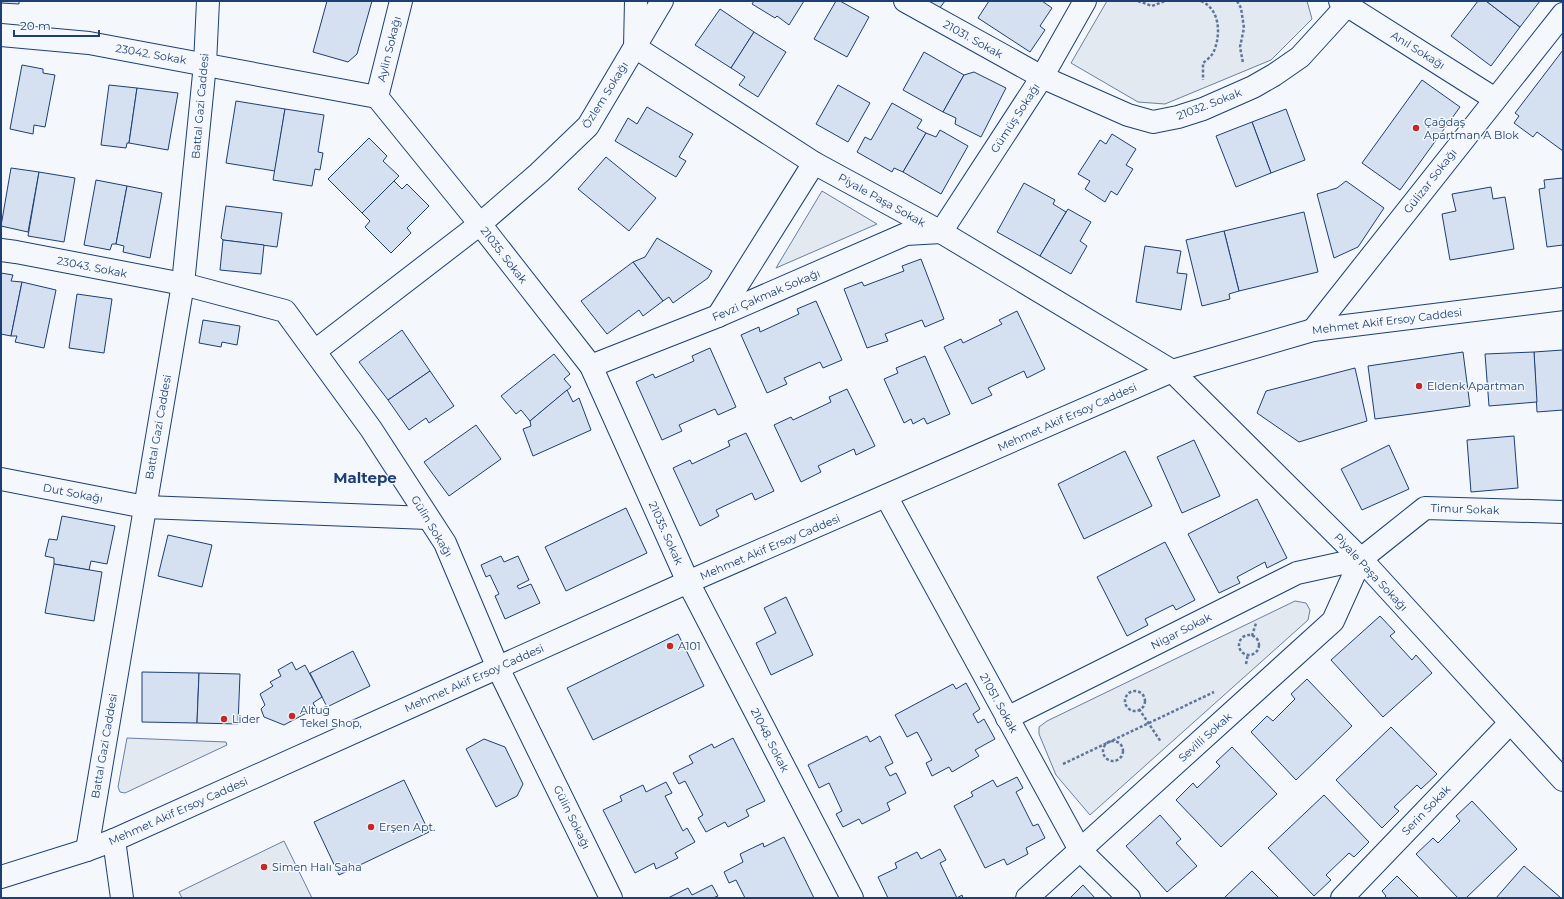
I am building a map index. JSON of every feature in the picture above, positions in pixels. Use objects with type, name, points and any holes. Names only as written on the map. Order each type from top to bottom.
[{"type":"street","name":"Battal Gazi Caddesi","points":[[87,850],[183,284],[205,64],[208,1]]},
{"type":"street","name":"Aylin Sokağı","points":[[377,97],[401,1]]},
{"type":"street","points":[[635,47],[636,1]]},
{"type":"street","name":"Özlem Sokağı","points":[[315,351],[480,224],[539,174],[588,126],[662,1]]},
{"type":"street","name":"21031. Sokak","points":[[905,1],[1042,77]]},
{"type":"street","name":"Gümüş Sokağı","points":[[941,232],[1042,77],[1085,1]]},
{"type":"street","name":"21032. Sokak","points":[[1042,77],[1128,114],[1153,122],[1178,117],[1203,109],[1253,87],[1274,75],[1300,57],[1346,3]]},
{"type":"street","name":"Anıl Sokağı","points":[[1346,3],[1495,99]]},
{"type":"street","name":"Gülizar Sokağı","points":[[1313,330],[1563,14]]},
{"type":"street","name":"23042. Sokak","points":[[1,35],[89,43],[205,64]]},
{"type":"street","name":"Piyale Paşa Sokak","points":[[635,47],[814,162],[941,232],[1172,371]]},
{"type":"street","points":[[205,64],[377,97]]},
{"type":"street","name":"21035. Sokak","points":[[377,97],[480,224],[591,366],[688,582]]},
{"type":"street","points":[[718,316],[814,162]]},
{"type":"street","name":"Fevzi Çakmak Sokağı","points":[[591,366],[718,316],[906,234],[941,232]]},
{"type":"street","name":"23043. Sokak","points":[[1,250],[24,253],[183,284]]},
{"type":"street","name":"Gülin Sokağı","points":[[183,284],[285,311],[371,429],[445,543],[498,668],[611,898]]},
{"type":"street","name":"Mehmet Akif Ersoy Caddesi","points":[[1,877],[114,840],[688,582],[1172,371],[1313,330],[1563,299]]},
{"type":"street","name":"Piyale Paşa Sokağı","points":[[1172,371],[1361,559],[1563,780]]},
{"type":"street","name":"Dut Sokağı","points":[[1,479],[145,507],[428,518]]},
{"type":"street","name":"21051. Sokak","points":[[886,496],[1080,850],[1128,898]]},
{"type":"street","name":"Timur Sokak","points":[[1361,559],[1425,508],[1563,512]]},
{"type":"street","name":"Nigar Sokak","points":[[1007,718],[1297,572],[1361,559]]},
{"type":"street","name":"Sevilli Sokak","points":[[1027,898],[1333,621],[1361,559]]},
{"type":"street","name":"21048. Sokak","points":[[688,582],[852,898]]},
{"type":"street","name":"Serin Sokak","points":[[1342,898],[1510,723]]},
{"type":"street","points":[[114,840],[122,898]]},
{"type":"path","points":[[1138,1],[1152,6],[1164,1]]},
{"type":"path","points":[[1202,1],[1213,10],[1219,30],[1213,52],[1203,63],[1203,109]]},
{"type":"path","points":[[1237,1],[1241,8],[1244,28],[1240,47],[1245,71],[1253,87]]},
{"type":"path","points":[[1249,635],[1257,639],[1259,645],[1255,653],[1248,654],[1243,652],[1240,646],[1242,638],[1249,635]]},
{"type":"path","points":[[1060,765],[1220,689]]},
{"type":"path","points":[[1137,691],[1142,695],[1144,704],[1139,709],[1131,710],[1126,706],[1125,699],[1128,693],[1137,691]]},
{"type":"path","points":[[1139,709],[1165,748]]},
{"type":"path","points":[[1109,742],[1116,742],[1122,748],[1122,754],[1115,761],[1109,760],[1104,756],[1103,750],[1109,742]]},
{"type":"shaded area","points":[[1107,1],[1307,1],[1312,19],[1271,60],[1165,104],[1138,102],[1071,63]]},
{"type":"shaded area","points":[[822,191],[877,224],[776,268]]},
{"type":"shaded area","points":[[1295,601],[1306,603],[1310,610],[1308,620],[1090,815],[1056,775],[1039,734],[1039,727],[1047,721]]},
{"type":"shaded area","points":[[127,738],[226,742],[227,745],[125,793],[120,792],[118,787]]},
{"type":"shaded area","name":"Simen Halı Saha","points":[[284,841],[312,898],[182,898],[179,892]]},
{"type":"building","points":[[1,1],[19,1],[19,4],[1,3]]},
{"type":"building","points":[[327,1],[372,1],[357,54],[348,62],[313,52]]},
{"type":"building","points":[[754,1],[804,1],[789,25],[777,16],[775,18],[752,4]]},
{"type":"building","points":[[836,1],[840,1],[869,17],[847,57],[814,39]]},
{"type":"building","points":[[927,1],[945,1],[939,9]]},
{"type":"building","points":[[989,1],[1042,1],[1052,8],[1040,26],[1045,30],[1030,52],[978,18]]},
{"type":"building","points":[[1478,1],[1486,1],[1520,27],[1491,66],[1451,36]]},
{"type":"building","points":[[1486,1],[1540,1],[1520,27]]},
{"type":"building","points":[[720,9],[754,32],[731,68],[695,45]]},
{"type":"building","points":[[754,32],[786,52],[758,97],[739,85],[745,77],[731,68]]},
{"type":"building","points":[[1563,50],[1563,151],[1537,132],[1533,137],[1514,123],[1519,116],[1515,113]]},
{"type":"building","points":[[924,52],[964,75],[943,112],[903,90]]},
{"type":"building","points":[[22,65],[43,69],[43,73],[55,75],[45,127],[34,125],[33,134],[10,129]]},
{"type":"building","points":[[974,72],[1006,88],[981,137],[955,124],[956,118],[943,112],[964,75]]},
{"type":"building","name":"Çağdaş Apartman A Blok","points":[[1422,80],[1460,107],[1400,190],[1362,163]]},
{"type":"building","points":[[109,85],[137,88],[129,143],[127,143],[126,148],[101,145]]},
{"type":"building","points":[[838,85],[870,103],[848,142],[816,124]]},
{"type":"building","points":[[137,88],[178,93],[168,150],[129,143]]},
{"type":"building","points":[[236,101],[285,109],[275,171],[226,163]]},
{"type":"building","points":[[892,103],[922,120],[917,128],[926,133],[903,172],[894,168],[892,172],[857,152],[865,137],[871,140]]},
{"type":"building","points":[[647,107],[693,134],[679,157],[686,161],[676,177],[615,141],[628,118],[637,124]]},
{"type":"building","points":[[285,109],[324,115],[318,152],[323,153],[320,170],[315,169],[312,186],[273,180]]},
{"type":"building","points":[[1286,109],[1305,160],[1271,173],[1252,122]]},
{"type":"building","points":[[1252,122],[1271,173],[1236,187],[1216,136]]},
{"type":"building","points":[[940,130],[968,146],[941,194],[903,172],[926,133],[936,137]]},
{"type":"building","points":[[1112,134],[1136,149],[1126,165],[1133,169],[1117,195],[1111,191],[1105,202],[1085,189],[1090,181],[1078,174],[1100,140],[1106,144]]},
{"type":"building","points":[[369,138],[387,156],[383,161],[399,176],[362,213],[328,179]]},
{"type":"building","points":[[606,157],[656,198],[629,231],[578,189]]},
{"type":"building","points":[[11,168],[39,172],[28,232],[1,226]]},
{"type":"building","points":[[39,172],[75,178],[64,242],[28,236]]},
{"type":"building","points":[[1563,178],[1563,245],[1547,247],[1539,189],[1545,188],[1544,180]]},
{"type":"building","points":[[96,180],[127,186],[116,244],[112,244],[110,250],[84,245]]},
{"type":"building","points":[[394,181],[402,189],[407,184],[429,206],[407,228],[411,233],[391,253],[365,227],[370,221],[362,213]]},
{"type":"building","points":[[1346,181],[1384,208],[1358,247],[1334,258],[1317,194],[1337,188]]},
{"type":"building","points":[[1024,183],[1055,200],[1053,204],[1066,212],[1040,256],[997,232]]},
{"type":"building","points":[[127,186],[162,193],[150,258],[123,252],[124,246],[116,244]]},
{"type":"building","points":[[1491,187],[1493,199],[1505,197],[1514,249],[1450,260],[1442,214],[1456,211],[1452,194]]},
{"type":"building","points":[[226,206],[282,213],[277,247],[223,240],[221,238]]},
{"type":"building","points":[[1068,209],[1091,222],[1080,241],[1087,246],[1071,274],[1040,256]]},
{"type":"building","points":[[1304,212],[1318,272],[1239,291],[1224,231]]},
{"type":"building","points":[[1224,231],[1239,291],[1229,294],[1230,299],[1202,306],[1186,240]]},
{"type":"building","points":[[657,238],[712,271],[708,278],[673,303],[669,297],[663,301],[633,262],[645,257]]},
{"type":"building","points":[[223,240],[264,245],[261,274],[220,270]]},
{"type":"building","points":[[1145,246],[1181,251],[1177,273],[1187,274],[1181,310],[1136,302]]},
{"type":"building","points":[[921,259],[944,319],[925,327],[922,320],[885,334],[888,341],[867,348],[844,289],[862,282],[864,286],[904,271],[902,266]]},
{"type":"building","points":[[633,262],[663,301],[643,316],[639,310],[607,334],[581,301]]},
{"type":"building","points":[[1,273],[13,275],[11,281],[22,282],[11,336],[1,334]]},
{"type":"building","points":[[22,282],[56,290],[44,348],[15,342],[17,336],[11,336]]},
{"type":"building","points":[[77,294],[112,299],[104,353],[69,348]]},
{"type":"building","points":[[816,301],[842,360],[823,368],[820,362],[784,378],[787,384],[767,393],[741,335],[759,327],[760,332],[799,314],[797,309]]},
{"type":"building","points":[[1017,311],[1045,369],[1027,378],[1024,371],[988,388],[992,395],[972,404],[944,347],[961,339],[963,343],[1002,324],[999,320]]},
{"type":"building","points":[[203,320],[240,326],[237,345],[222,342],[221,347],[199,343]]},
{"type":"building","points":[[402,330],[430,371],[388,400],[359,362]]},
{"type":"building","points":[[710,348],[736,407],[718,415],[715,409],[679,425],[682,431],[662,440],[636,382],[653,374],[655,378],[694,361],[692,356]]},
{"type":"building","points":[[1563,350],[1563,410],[1537,412],[1534,352]]},
{"type":"building","name":"Eldenk Apartman","points":[[1463,352],[1470,406],[1375,419],[1368,366]]},
{"type":"building","points":[[1534,352],[1537,402],[1489,406],[1485,354]]},
{"type":"building","points":[[554,354],[570,374],[564,379],[571,387],[530,421],[521,410],[516,414],[501,396]]},
{"type":"building","points":[[925,356],[950,414],[927,424],[924,418],[913,424],[911,419],[904,423],[884,379],[898,373],[896,368]]},
{"type":"building","points":[[1355,368],[1367,421],[1299,442],[1257,413],[1266,391]]},
{"type":"building","points":[[430,371],[454,406],[429,423],[426,418],[409,430],[388,400]]},
{"type":"building","points":[[847,389],[875,446],[856,455],[854,449],[818,466],[821,472],[801,482],[774,425],[791,417],[793,420],[831,402],[829,397]]},
{"type":"building","points":[[567,390],[573,402],[579,398],[591,430],[533,456],[523,429],[531,426],[530,421]]},
{"type":"building","points":[[476,425],[501,459],[449,496],[424,462]]},
{"type":"building","points":[[746,433],[774,491],[755,500],[752,493],[716,510],[719,516],[700,526],[673,468],[690,460],[692,464],[730,446],[728,441]]},
{"type":"building","points":[[1514,436],[1518,488],[1471,492],[1467,440]]},
{"type":"building","points":[[1194,440],[1220,496],[1182,513],[1157,457]]},
{"type":"building","points":[[1389,445],[1409,489],[1362,510],[1341,469]]},
{"type":"building","points":[[1125,451],[1152,506],[1084,539],[1058,484]]},
{"type":"building","points":[[1257,499],[1287,558],[1267,568],[1265,562],[1237,577],[1240,583],[1219,593],[1188,534]]},
{"type":"building","points":[[626,508],[647,553],[566,591],[545,547]]},
{"type":"building","points":[[62,516],[115,526],[107,564],[91,561],[89,570],[54,564],[54,558],[45,556],[49,539],[57,540]]},
{"type":"building","points":[[168,535],[212,545],[202,587],[158,576]]},
{"type":"building","points":[[1165,542],[1195,600],[1176,610],[1173,605],[1145,619],[1148,625],[1127,636],[1097,577]]},
{"type":"building","points":[[501,556],[504,562],[518,556],[529,580],[517,586],[519,589],[531,584],[540,603],[505,619],[495,596],[499,594],[490,575],[486,577],[481,565]]},
{"type":"building","points":[[54,564],[102,572],[94,621],[45,613]]},
{"type":"building","points":[[786,597],[813,655],[771,675],[756,643],[776,633],[764,608]]},
{"type":"building","points":[[1380,616],[1395,632],[1390,636],[1412,660],[1416,655],[1432,673],[1383,717],[1331,660]]},
{"type":"building","points":[[678,634],[704,686],[593,740],[567,688]]},
{"type":"building","points":[[353,651],[370,686],[327,707],[310,673]]},
{"type":"building","points":[[292,662],[296,670],[305,665],[322,697],[313,703],[316,708],[284,725],[264,717],[261,709],[265,705],[260,694],[273,686],[270,682],[281,676],[278,670]]},
{"type":"building","points":[[142,672],[199,673],[197,723],[142,722]]},
{"type":"building","points":[[199,673],[240,674],[238,724],[197,723]]},
{"type":"building","points":[[1307,679],[1352,726],[1296,780],[1251,732],[1267,716],[1273,721],[1295,699],[1291,694]]},
{"type":"building","points":[[966,683],[980,709],[973,714],[978,723],[984,719],[995,739],[975,750],[979,756],[952,772],[949,767],[932,776],[926,763],[932,760],[917,732],[907,737],[895,715],[953,684],[956,689]]},
{"type":"building","points":[[1391,727],[1437,774],[1421,789],[1417,785],[1394,807],[1399,811],[1382,828],[1336,780]]},
{"type":"building","points":[[867,736],[870,742],[880,736],[893,763],[885,767],[890,776],[896,773],[906,793],[887,803],[890,810],[862,824],[859,819],[843,827],[836,814],[842,811],[829,783],[819,788],[808,765]]},
{"type":"building","points":[[733,738],[765,801],[746,810],[749,816],[728,827],[725,822],[706,832],[698,818],[703,815],[685,781],[679,784],[673,773],[693,763],[689,756],[712,744],[714,748]]},
{"type":"building","points":[[484,739],[505,747],[523,784],[517,796],[496,807],[466,749]]},
{"type":"building","points":[[1232,747],[1277,794],[1221,847],[1176,800],[1193,783],[1197,788],[1220,766],[1216,762]]},
{"type":"building","points":[[1017,777],[1023,788],[1016,792],[1033,826],[1038,824],[1045,838],[1026,848],[1028,854],[1007,865],[1004,859],[985,868],[954,806],[973,796],[971,792],[993,780],[997,787]]},
{"type":"building","name":"Erşen Apt.","points":[[404,780],[429,832],[339,875],[314,822]]},
{"type":"building","points":[[666,782],[672,793],[665,796],[683,831],[687,828],[695,842],[675,853],[678,858],[656,869],[654,863],[635,873],[603,810],[622,801],[620,796],[643,785],[646,792]]},
{"type":"building","points":[[1324,795],[1369,842],[1354,857],[1349,853],[1326,875],[1331,880],[1314,896],[1268,848]]},
{"type":"building","points":[[1472,801],[1517,849],[1466,898],[1458,898],[1416,854],[1433,838],[1438,843],[1460,821],[1456,816]]},
{"type":"building","points":[[1160,815],[1181,839],[1176,843],[1197,866],[1167,892],[1126,846]]},
{"type":"building","points":[[784,837],[814,898],[745,898],[736,880],[729,883],[724,872],[743,862],[740,854],[763,843],[764,847]]},
{"type":"building","points":[[940,849],[946,860],[940,863],[957,898],[888,898],[878,877],[897,868],[895,863],[917,852],[921,859]]},
{"type":"building","points":[[1524,866],[1561,898],[1496,898]]},
{"type":"building","points":[[1252,871],[1279,898],[1224,898]]},
{"type":"building","points":[[1397,876],[1419,898],[1384,898],[1386,896],[1382,891]]},
{"type":"building","points":[[712,885],[718,896],[713,898],[668,898],[688,888],[692,895]]},
{"type":"building","points":[[1083,885],[1095,898],[1070,898]]},
{"type":"place","name":"Çağdaş Apartman A Blok","points":[[1416,128]]},
{"type":"place","name":"Eldenk Apartman","points":[[1419,386]]},
{"type":"place","name":"A101","points":[[670,646]]},
{"type":"place","name":"Altuğ Tekel Shop,","points":[[292,716]]},
{"type":"place","name":"Lider","points":[[224,719]]},
{"type":"place","name":"Erşen Apt.","points":[[371,827]]},
{"type":"place","name":"Simen Halı Saha","points":[[264,867]]},
{"type":"district","name":"Maltepe","points":[[365,477]]}]
